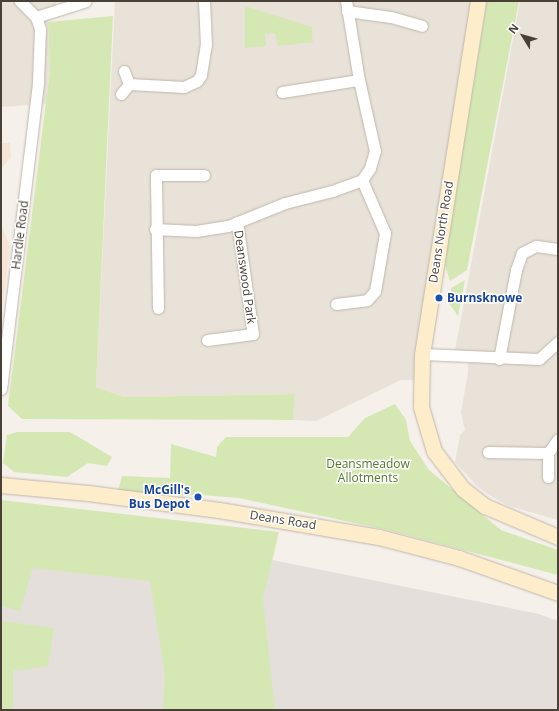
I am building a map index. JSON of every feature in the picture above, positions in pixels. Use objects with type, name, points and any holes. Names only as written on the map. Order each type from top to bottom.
[{"type":"street","points":[[20,1],[36,17],[86,1]]},
{"type":"street","points":[[129,84],[184,88],[197,81],[201,75],[206,45],[204,1]]},
{"type":"street","name":"Deans North Road","points":[[478,1],[422,354],[421,407],[434,451],[446,469],[463,489],[485,506],[558,537]]},
{"type":"street","points":[[336,304],[367,300],[375,291],[385,233],[362,180],[370,168],[375,151],[359,80],[346,6],[422,26]]},
{"type":"street","name":"Hardie Road","points":[[1,389],[38,81],[40,29],[36,17]]},
{"type":"street","points":[[124,70],[129,84]]},
{"type":"street","points":[[282,92],[359,80]]},
{"type":"street","points":[[121,94],[129,84]]},
{"type":"street","points":[[158,308],[155,229],[156,175],[204,176]]},
{"type":"street","name":"Deanswood Park","points":[[155,229],[196,232],[228,226],[285,203],[332,191],[362,180]]},
{"type":"street","name":"Deanswood Park","points":[[208,340],[253,334],[237,222]]},
{"type":"street","points":[[499,359],[516,270],[522,253],[536,246],[558,249]]},
{"type":"street","points":[[422,354],[499,359],[539,359],[558,342]]},
{"type":"street","points":[[548,477],[548,453],[558,439]]},
{"type":"street","points":[[488,452],[510,456],[548,453]]},
{"type":"street","name":"Deans Road","points":[[1,485],[88,493],[219,510],[371,535],[459,558],[558,593]]},
{"type":"shaded area","points":[[1,1],[57,1],[48,22],[50,69],[46,104],[1,107]]},
{"type":"shaded area","points":[[115,1],[473,1],[414,380],[401,380],[316,421],[293,420],[295,394],[124,397],[96,387]]},
{"type":"shaded area","points":[[520,1],[558,1],[558,520],[509,506],[489,495],[477,486],[455,462],[460,435],[465,430],[461,413],[468,372],[468,357],[454,356]]},
{"type":"shaded area","points":[[1,143],[10,143],[11,157],[1,169]]},
{"type":"shaded area","points":[[1,224],[10,247],[1,318]]},
{"type":"shaded area","points":[[41,513],[539,614],[558,621],[558,710],[1,710],[1,517]]},
{"type":"green space","points":[[487,1],[519,1],[467,270],[450,281],[444,262]]},
{"type":"green space","points":[[245,6],[312,27],[313,42],[278,46],[275,33],[265,34],[266,46],[245,48]]},
{"type":"green space","points":[[113,16],[96,387],[124,397],[295,394],[293,420],[22,419],[8,406],[50,70],[48,22]]},
{"type":"green space","points":[[465,280],[458,316],[448,302],[451,288]]},
{"type":"green space","name":"Deansmeadow Allotments","points":[[395,404],[406,420],[410,441],[429,470],[501,530],[558,550],[558,575],[387,530],[239,498],[201,495],[157,496],[118,491],[122,476],[170,478],[171,444],[216,457],[217,447],[226,437],[348,437],[365,418]]},
{"type":"green space","points":[[17,432],[70,432],[112,457],[107,466],[88,463],[67,477],[14,472],[3,463],[7,435]]},
{"type":"green space","points":[[1,500],[279,532],[263,599],[275,710],[163,710],[165,676],[150,581],[33,568],[20,611],[1,606]]},
{"type":"green space","points":[[1,621],[54,628],[48,666],[13,671],[13,710],[1,710]]},
{"type":"place","name":"Burnsknowe","points":[[439,298]]},
{"type":"place","name":"McGill's Bus Depot","points":[[198,497]]}]
